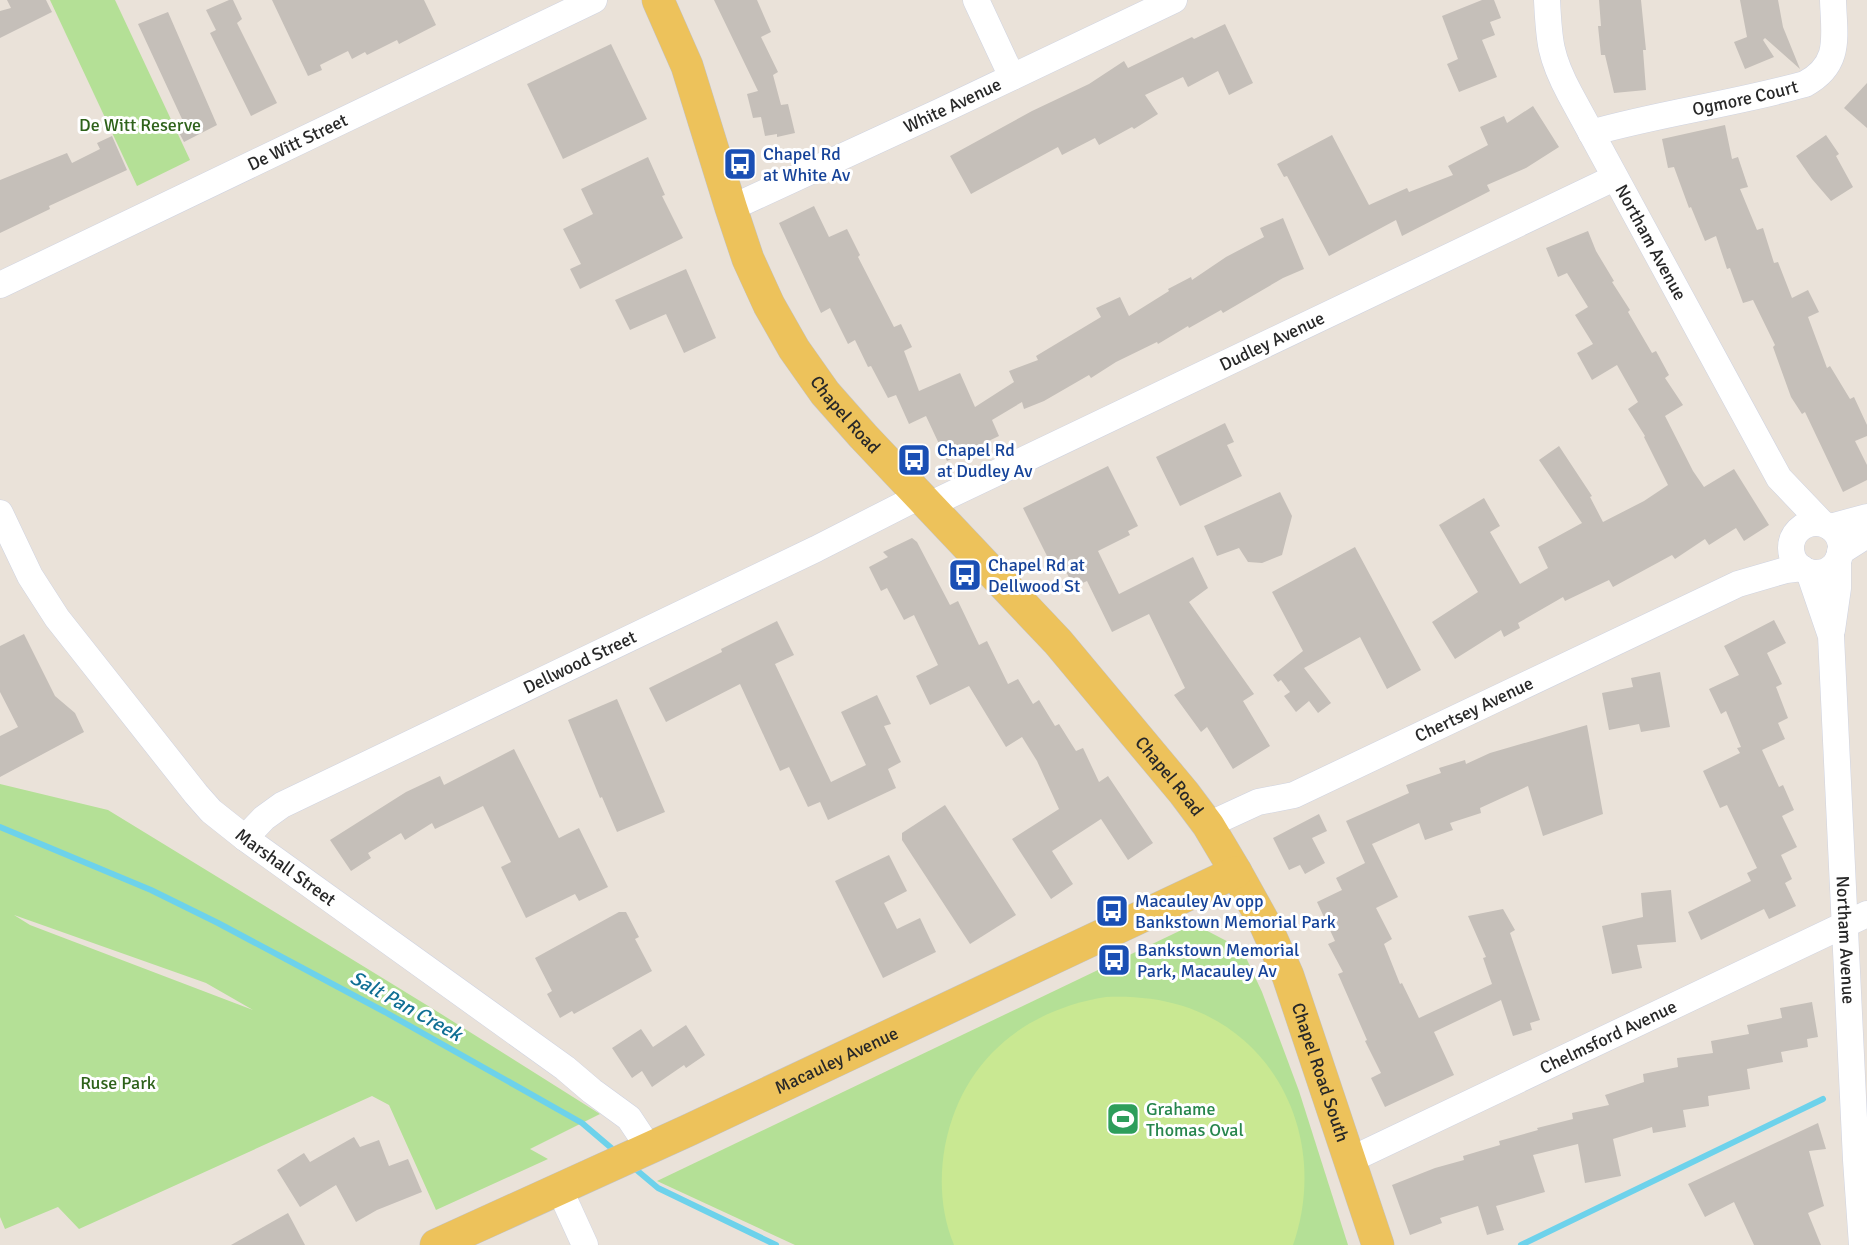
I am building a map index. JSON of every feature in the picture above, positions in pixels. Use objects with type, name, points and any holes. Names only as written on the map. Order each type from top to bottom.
[{"type":"main road","name":"Chapel Road","points":[[658,0],[687,66],[730,208],[757,280],[794,350],[843,415],[1058,642],[1162,765],[1208,825],[1236,872]]},
{"type":"main road","name":"Macauley Avenue","points":[[436,1245],[1175,903],[1236,872]]},
{"type":"main road","name":"Chapel Road South","points":[[1236,872],[1281,956],[1378,1245]]},
{"type":"street","name":"De Witt Street","points":[[0,285],[594,0]]},
{"type":"street","points":[[976,0],[1012,77]]},
{"type":"street","name":"White Avenue","points":[[730,208],[1174,0]]},
{"type":"street","name":"Northam Avenue","points":[[1546,0],[1548,34],[1554,60],[1563,81],[1779,478],[1793,538]]},
{"type":"street","name":"Ogmore Court","points":[[1591,133],[1629,122],[1797,86],[1815,78],[1831,60],[1834,51],[1833,0]]},
{"type":"street","name":"Dudley Avenue","points":[[925,501],[1614,178]]},
{"type":"street","name":"Northam Avenue","points":[[1779,478],[1826,525]]},
{"type":"street","name":"Dellwood Street","points":[[245,838],[264,818],[282,805],[816,549],[925,501]]},
{"type":"street","name":"Marshall Street","points":[[0,513],[30,576],[57,618],[211,811],[245,838],[565,1068],[629,1118],[649,1148]]},
{"type":"street","points":[[1867,517],[1826,525],[1806,525],[1793,538],[1792,556],[1805,570],[1824,571],[1830,568],[1839,556],[1867,535]]},
{"type":"street","points":[[1826,525],[1836,533],[1840,541],[1839,556]]},
{"type":"street","name":"Chertsey Avenue","points":[[1738,584],[1793,538]]},
{"type":"street","name":"Northam Avenue","points":[[1839,556],[1838,588],[1831,636],[1856,920],[1862,1245]]},
{"type":"street","name":"Chertsey Avenue","points":[[1208,825],[1258,802],[1294,795],[1738,584],[1786,570],[1805,570]]},
{"type":"street","name":"Northam Avenue","points":[[1805,570],[1831,636]]},
{"type":"street","name":"Chelmsford Avenue","points":[[1350,1160],[1856,920]]},
{"type":"street","points":[[559,1188],[585,1245]]},
{"type":"green space","name":"De Witt Reserve","points":[[50,0],[115,0],[190,160],[137,186]]},
{"type":"green space","name":"Ruse Park","points":[[0,784],[108,810],[600,1114],[530,1149],[548,1159],[436,1210],[389,1105],[372,1096],[79,1229],[58,1207],[5,1229],[0,1217]],"holes":[[[14,915],[206,983],[253,1010],[30,925]]]},
{"type":"green space","points":[[1194,924],[1242,949],[1262,992],[1299,1091],[1348,1245],[795,1245],[657,1181]]},
{"type":"green space","name":"Grahame Thomas Oval","points":[[1106,997],[1145,998],[1183,1006],[1218,1022],[1248,1044],[1271,1071],[1289,1102],[1300,1135],[1304,1171],[1302,1208],[1293,1245],[954,1245],[944,1209],[942,1171],[945,1146],[953,1116],[965,1089],[981,1065],[1000,1045],[1023,1028],[1048,1014]]},
{"type":"building","points":[[7,0],[46,0],[52,12],[0,38],[0,11],[11,8]]},
{"type":"building","points":[[233,0],[242,19],[237,23],[277,103],[251,116],[210,33],[216,30],[206,10]]},
{"type":"building","points":[[272,0],[424,0],[436,25],[399,44],[397,40],[367,55],[365,52],[352,59],[348,51],[320,65],[322,70],[308,76]]},
{"type":"building","points":[[714,0],[757,0],[771,32],[761,37],[778,72],[773,75],[781,105],[788,104],[795,133],[777,137],[777,134],[765,136],[761,117],[753,118],[747,94],[758,91]]},
{"type":"building","points":[[1482,0],[1494,0],[1501,18],[1490,22],[1495,35],[1482,40],[1497,77],[1459,92],[1447,64],[1458,59],[1442,16]]},
{"type":"building","points":[[1599,0],[1641,0],[1646,50],[1643,50],[1646,90],[1614,93],[1605,55],[1601,55],[1598,26],[1601,26]]},
{"type":"building","points":[[1740,0],[1778,0],[1783,27],[1800,69],[1765,38],[1763,40],[1774,57],[1745,69],[1734,42],[1747,37]]},
{"type":"building","points":[[168,12],[217,125],[184,142],[174,123],[182,119],[138,24]]},
{"type":"building","points":[[1225,24],[1253,83],[1229,95],[1218,71],[1188,87],[1183,77],[1145,95],[1158,114],[1134,129],[1132,127],[1099,145],[1095,138],[1062,155],[1058,147],[971,194],[950,156],[1032,111],[1089,84],[1124,61],[1128,68]]},
{"type":"building","points":[[611,44],[647,119],[563,159],[527,84]]},
{"type":"building","points":[[1867,83],[1867,128],[1844,108]]},
{"type":"building","points":[[1533,106],[1559,147],[1526,168],[1487,185],[1490,191],[1402,236],[1396,220],[1329,256],[1287,176],[1284,177],[1277,164],[1332,135],[1369,205],[1407,188],[1409,192],[1453,175],[1448,166],[1488,145],[1480,127],[1504,116],[1507,123]]},
{"type":"building","points":[[1725,125],[1732,159],[1738,157],[1748,187],[1740,189],[1757,230],[1763,228],[1774,263],[1778,262],[1792,298],[1808,290],[1819,312],[1808,317],[1827,368],[1830,366],[1850,399],[1854,397],[1867,425],[1867,436],[1855,441],[1867,465],[1867,480],[1843,492],[1805,412],[1802,414],[1791,397],[1773,347],[1775,345],[1753,300],[1743,303],[1730,268],[1727,269],[1716,236],[1705,241],[1691,207],[1689,208],[1674,167],[1668,168],[1662,139]]},
{"type":"building","points":[[1826,135],[1839,154],[1836,156],[1853,187],[1831,201],[1796,156]]},
{"type":"building","points":[[112,136],[127,170],[49,206],[50,209],[0,233],[0,180],[67,153],[72,163],[100,149],[97,143]]},
{"type":"building","points":[[648,157],[665,195],[662,196],[683,238],[580,289],[570,269],[581,264],[563,229],[593,214],[581,189]]},
{"type":"building","points":[[814,206],[829,237],[847,229],[860,255],[858,257],[894,327],[901,324],[912,347],[904,351],[919,391],[960,373],[975,407],[1014,382],[1009,371],[1038,360],[1036,356],[1101,317],[1096,308],[1120,297],[1129,316],[1169,291],[1168,289],[1191,277],[1192,280],[1226,257],[1264,237],[1260,228],[1283,218],[1304,269],[1283,278],[1223,313],[1221,310],[1189,328],[1188,326],[1158,344],[1157,342],[1116,362],[1091,378],[1089,375],[1044,401],[1024,409],[1022,402],[992,420],[999,436],[947,461],[926,416],[909,424],[896,395],[888,398],[871,366],[868,367],[855,340],[848,344],[830,308],[821,313],[779,223]]},
{"type":"building","points":[[1588,231],[1596,251],[1614,281],[1612,282],[1630,310],[1628,312],[1652,353],[1656,351],[1669,375],[1665,378],[1683,405],[1665,416],[1693,471],[1704,487],[1734,469],[1769,525],[1744,541],[1736,528],[1709,545],[1705,539],[1675,559],[1672,555],[1613,587],[1609,580],[1565,601],[1563,597],[1518,623],[1520,628],[1504,637],[1501,630],[1455,659],[1432,622],[1478,592],[1439,525],[1484,498],[1500,526],[1490,532],[1520,584],[1548,568],[1538,547],[1582,523],[1539,460],[1559,446],[1592,496],[1590,497],[1603,522],[1644,501],[1668,485],[1645,436],[1628,409],[1638,402],[1617,365],[1592,380],[1577,353],[1593,344],[1575,315],[1588,307],[1567,273],[1558,277],[1546,248]]},
{"type":"building","points":[[686,269],[716,338],[684,353],[666,314],[630,330],[615,300]]},
{"type":"building","points":[[1225,423],[1234,442],[1227,445],[1242,476],[1180,506],[1156,457]]},
{"type":"building","points":[[1108,466],[1138,526],[1128,531],[1130,535],[1098,551],[1119,594],[1193,557],[1208,588],[1189,602],[1254,694],[1243,701],[1270,746],[1233,769],[1207,727],[1201,732],[1174,695],[1185,688],[1149,614],[1112,632],[1087,581],[1074,587],[1060,560],[1051,564],[1023,508]]},
{"type":"building","points":[[1280,492],[1292,516],[1282,555],[1262,563],[1248,562],[1239,548],[1217,556],[1204,526]]},
{"type":"building","points":[[912,538],[917,542],[950,605],[958,601],[979,645],[987,641],[1008,684],[1018,679],[1033,704],[1039,700],[1055,726],[1059,724],[1076,751],[1083,748],[1099,782],[1108,776],[1153,843],[1128,860],[1101,819],[1052,851],[1073,884],[1051,899],[1012,839],[1059,809],[1037,761],[1022,737],[1006,747],[969,686],[930,705],[916,676],[938,665],[914,615],[904,620],[887,588],[881,591],[869,567],[888,557],[883,552]]},
{"type":"building","points":[[1355,547],[1421,670],[1387,689],[1360,637],[1304,668],[1331,703],[1318,713],[1309,701],[1296,712],[1284,696],[1290,692],[1281,680],[1278,682],[1273,675],[1303,651],[1272,592]]},
{"type":"building","points":[[1774,620],[1786,643],[1767,653],[1782,684],[1776,687],[1788,718],[1778,723],[1785,739],[1762,750],[1779,787],[1783,785],[1794,810],[1782,816],[1797,847],[1781,855],[1792,879],[1785,883],[1796,906],[1769,919],[1764,909],[1701,940],[1688,912],[1751,881],[1747,873],[1757,868],[1727,805],[1720,808],[1703,771],[1740,753],[1737,748],[1741,747],[1726,711],[1721,714],[1709,689],[1739,675],[1724,646]]},
{"type":"building","points":[[777,621],[794,655],[775,664],[831,782],[866,765],[841,712],[877,695],[891,724],[884,726],[901,762],[888,769],[896,788],[828,820],[820,802],[808,807],[789,767],[780,771],[740,684],[666,722],[649,688],[722,652],[721,649]]},
{"type":"building","points":[[24,634],[55,696],[75,713],[84,732],[0,777],[0,736],[18,727],[0,692],[0,646]]},
{"type":"building","points":[[1660,672],[1670,727],[1641,732],[1639,724],[1609,730],[1602,693],[1633,687],[1631,678]]},
{"type":"building","points":[[617,699],[665,812],[617,832],[602,797],[600,798],[568,720]]},
{"type":"building","points":[[1587,725],[1603,814],[1543,836],[1528,786],[1480,808],[1481,813],[1450,823],[1453,830],[1425,840],[1419,823],[1372,844],[1398,897],[1376,908],[1392,939],[1384,944],[1400,984],[1402,983],[1419,1018],[1492,984],[1483,958],[1486,957],[1468,916],[1503,909],[1515,930],[1510,933],[1540,1020],[1530,1023],[1532,1030],[1513,1036],[1501,1000],[1434,1032],[1454,1075],[1385,1107],[1371,1078],[1381,1073],[1365,1041],[1367,1040],[1338,974],[1343,972],[1328,944],[1335,941],[1317,902],[1342,890],[1336,878],[1365,863],[1346,821],[1409,793],[1406,785],[1441,773],[1439,768],[1465,760],[1466,764],[1490,753]]},
{"type":"building","points":[[514,749],[559,838],[579,828],[608,887],[579,901],[575,894],[526,918],[501,867],[511,862],[483,806],[435,829],[432,823],[405,840],[401,833],[368,853],[371,858],[351,871],[330,840],[406,792],[440,776],[444,785]]},
{"type":"building","points":[[945,805],[1016,915],[970,944],[902,840],[902,833]]},
{"type":"building","points":[[1319,814],[1327,831],[1312,838],[1325,863],[1305,874],[1300,865],[1289,870],[1273,838]]},
{"type":"building","points":[[889,855],[907,891],[884,903],[897,929],[920,918],[936,952],[883,978],[835,881]]},
{"type":"building","points":[[1671,890],[1676,942],[1637,945],[1642,968],[1612,974],[1602,926],[1643,917],[1641,893]]},
{"type":"building","points":[[619,912],[626,912],[639,937],[635,939],[652,971],[574,1014],[572,1011],[560,1018],[547,994],[552,991],[535,958]]},
{"type":"building","points":[[1812,1002],[1818,1037],[1807,1039],[1808,1047],[1781,1052],[1783,1062],[1747,1069],[1750,1089],[1708,1096],[1709,1106],[1683,1110],[1686,1127],[1653,1133],[1652,1127],[1613,1139],[1621,1176],[1585,1183],[1578,1144],[1533,1155],[1545,1192],[1496,1206],[1504,1230],[1487,1235],[1478,1206],[1440,1218],[1442,1223],[1410,1235],[1392,1185],[1435,1168],[1464,1160],[1463,1156],[1500,1145],[1499,1141],[1573,1119],[1572,1113],[1609,1105],[1605,1095],[1644,1082],[1643,1074],[1678,1067],[1677,1058],[1713,1053],[1711,1041],[1749,1034],[1747,1025],[1782,1018],[1780,1008]]},
{"type":"building","points":[[686,1025],[705,1055],[686,1068],[684,1065],[652,1087],[642,1071],[632,1078],[612,1048],[641,1029],[653,1047]]},
{"type":"building","points":[[1818,1123],[1826,1149],[1809,1151],[1824,1206],[1808,1213],[1821,1245],[1754,1245],[1734,1202],[1705,1217],[1688,1184]]},
{"type":"building","points":[[354,1137],[360,1147],[379,1140],[389,1166],[408,1159],[422,1192],[377,1210],[356,1222],[336,1185],[300,1207],[277,1170],[304,1153],[310,1162]]},
{"type":"building","points":[[288,1213],[305,1245],[231,1245]]},
{"type":"waterway","name":"Salt Pan Creek","points":[[0,827],[151,890],[218,923],[385,1012],[582,1123],[616,1152]]},
{"type":"waterway","points":[[1521,1245],[1823,1099]]},
{"type":"waterway","name":"Salt Pan Creek","points":[[633,1167],[658,1188],[776,1245]]},
{"type":"place","name":"Chapel Rd at White Av","points":[[740,164]]},
{"type":"place","name":"Chapel Rd at Dudley Av","points":[[914,460]]},
{"type":"place","name":"Chapel Rd at Dellwood St","points":[[965,575]]},
{"type":"place","name":"Macauley Av opp Bankstown Memorial Park","points":[[1112,911]]},
{"type":"place","name":"Bankstown Memorial Park, Macauley Av","points":[[1114,960]]},
{"type":"place","name":"Grahame Thomas Oval","points":[[1123,1119]]}]
